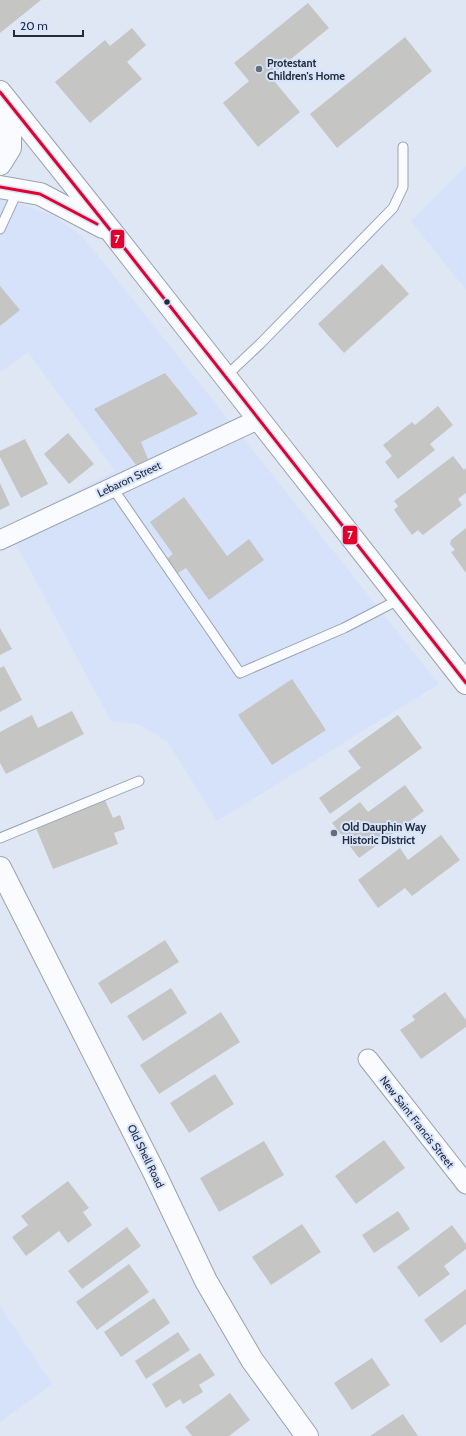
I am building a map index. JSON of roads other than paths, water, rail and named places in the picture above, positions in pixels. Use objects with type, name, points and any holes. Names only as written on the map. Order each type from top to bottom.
[{"type":"main road","points":[[0,92],[466,683]]},
{"type":"main road","points":[[0,100],[10,123],[10,148],[0,164]]},
{"type":"main road","points":[[9,188],[40,194],[111,231]]},
{"type":"main road","name":"Old Shell Road","points":[[0,868],[154,1172],[206,1281],[252,1360],[307,1436]]},
{"type":"street","name":"Lebaron Street","points":[[0,540],[259,419]]},
{"type":"street","name":"New Saint Francis Street","points":[[368,1059],[466,1184]]},
{"type":"lane","points":[[225,377],[260,344],[393,208],[403,187],[404,147]]},
{"type":"lane","points":[[0,229],[9,188]]},
{"type":"lane","points":[[112,487],[240,673],[344,628],[400,599]]},
{"type":"lane","points":[[0,838],[139,781]]},
{"type":"place","name":"Protestant Children's Home","points":[[259,69]]},
{"type":"place","name":"Old Dauphin Way Historic District","points":[[334,833]]}]
